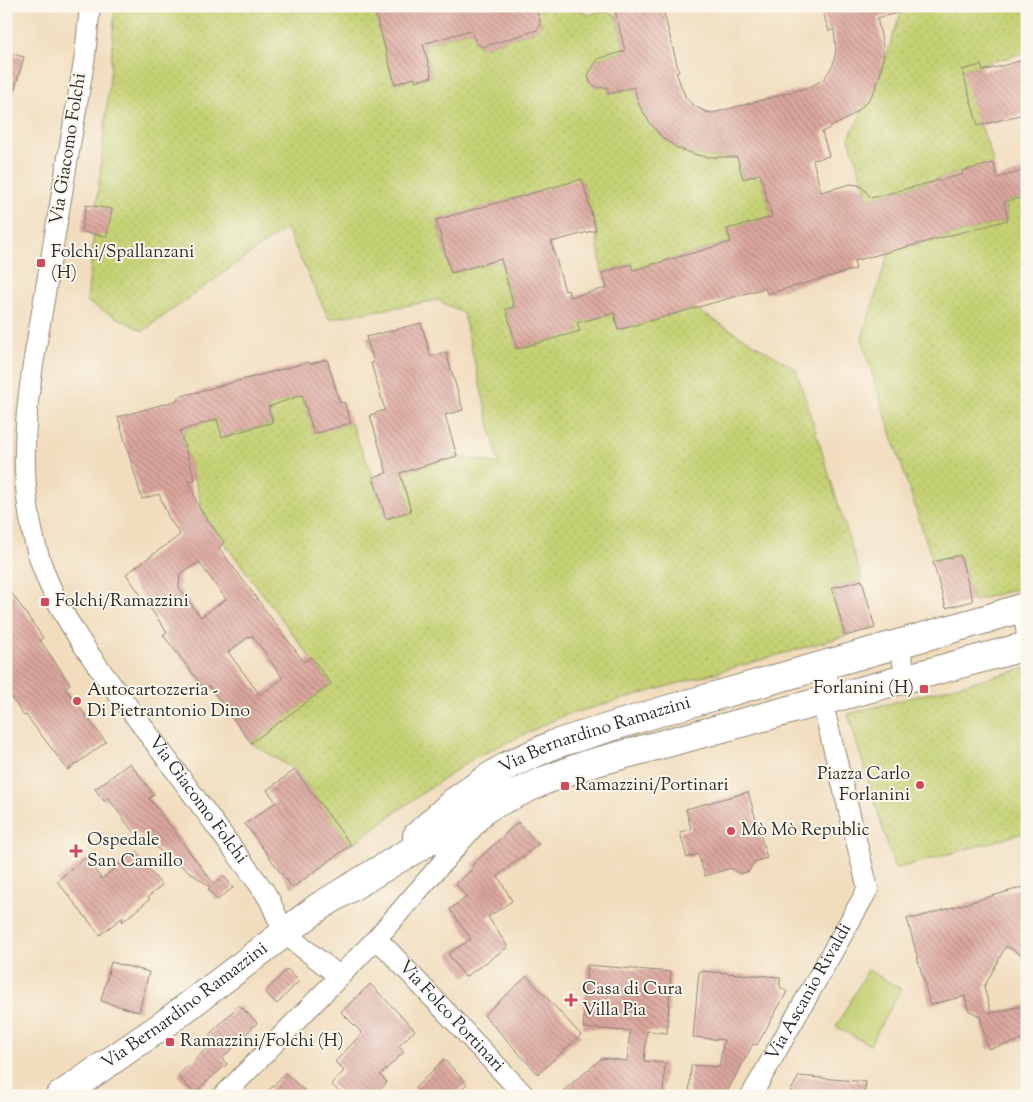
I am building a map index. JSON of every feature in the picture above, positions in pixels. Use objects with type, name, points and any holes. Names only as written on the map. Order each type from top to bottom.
[{"type":"street","name":"Via Giacomo Folchi","points":[[90,6],[83,64],[32,371],[25,424],[25,486],[31,523],[42,567],[67,620],[121,698],[264,891],[284,934]]},
{"type":"street","name":"Via Bernardino Ramazzini","points":[[396,860],[424,828],[454,802],[509,765],[530,754],[578,736],[898,644],[1025,616]]},
{"type":"street","points":[[898,644],[907,678]]},
{"type":"street","name":"Via Bernardino Ramazzini","points":[[60,1096],[166,1023],[320,906],[492,805],[543,781],[585,765],[1027,646]]},
{"type":"street","points":[[824,666],[828,700]]},
{"type":"street","name":"Via Ascanio Rivaldi","points":[[750,1096],[868,889],[828,700]]},
{"type":"street","name":"Via Bernardino Ramazzini","points":[[284,934],[339,976],[376,939],[492,805]]},
{"type":"street","name":"Via Folco Portinari","points":[[376,939],[525,1096]]},
{"type":"street","points":[[223,1096],[318,1000],[339,976]]},
{"type":"green space","points":[[115,6],[393,6],[375,12],[395,84],[414,78],[416,81],[432,77],[423,44],[471,30],[476,43],[483,47],[537,30],[541,24],[536,11],[552,6],[580,6],[581,11],[588,15],[605,10],[616,16],[625,51],[599,59],[600,66],[588,75],[590,83],[599,88],[607,87],[609,94],[634,87],[650,123],[658,133],[677,148],[712,157],[737,156],[743,179],[755,176],[762,180],[772,217],[727,229],[731,242],[633,270],[631,264],[602,273],[596,230],[582,180],[436,220],[451,273],[501,261],[514,307],[506,309],[517,349],[579,331],[577,323],[614,313],[618,330],[694,308],[796,369],[862,580],[832,588],[845,636],[563,716],[474,758],[351,845],[295,770],[251,743],[330,684],[205,517],[182,437],[186,429],[217,419],[223,437],[273,423],[268,407],[302,395],[314,433],[351,423],[373,477],[386,519],[411,512],[400,473],[457,456],[499,464],[463,313],[438,300],[329,319],[286,228],[143,331],[87,302],[111,65]]},
{"type":"green space","points":[[903,6],[1027,6],[1027,52],[962,70],[994,163],[868,199],[849,138],[880,75]]},
{"type":"green space","points":[[1027,196],[1027,586],[973,601],[960,555],[933,562],[862,338],[889,252],[1008,220],[1004,202]]},
{"type":"green space","name":"Piazza Carlo Forlanini","points":[[1026,668],[1027,832],[895,869],[848,714]]},
{"type":"green space","points":[[868,970],[901,989],[870,1045],[836,1027]]},
{"type":"building","points":[[393,6],[535,6],[541,24],[537,30],[483,47],[476,43],[471,30],[423,44],[432,77],[416,81],[414,78],[395,84],[375,12]]},
{"type":"building","points":[[614,6],[662,6],[679,72],[676,72],[686,98],[693,105],[706,112],[713,113],[810,87],[824,79],[833,65],[836,50],[834,29],[829,31],[821,6],[904,6],[905,11],[877,18],[883,46],[883,59],[876,88],[868,101],[850,117],[822,132],[829,156],[813,160],[821,192],[851,184],[863,188],[871,198],[963,174],[962,171],[994,163],[997,178],[1027,170],[1027,196],[1004,202],[1008,220],[854,261],[856,269],[767,294],[765,288],[618,330],[614,313],[577,323],[580,331],[517,349],[506,309],[514,307],[501,259],[451,273],[436,220],[582,179],[596,230],[551,242],[565,291],[568,290],[570,297],[607,288],[602,273],[631,264],[633,270],[731,242],[727,229],[772,217],[760,174],[743,179],[737,157],[707,157],[677,148],[663,138],[649,122],[639,105],[634,87],[609,94],[607,87],[599,88],[590,83],[588,75],[598,59],[625,51]]},
{"type":"building","points":[[6,52],[24,57],[10,105],[6,104]]},
{"type":"building","points":[[1027,59],[1027,113],[978,126],[962,70],[981,65],[983,71]]},
{"type":"building","points":[[86,205],[112,209],[107,236],[81,232]]},
{"type":"building","points":[[421,323],[431,357],[446,352],[463,410],[445,415],[457,456],[400,473],[411,511],[386,519],[373,477],[387,473],[370,415],[385,410],[371,363],[374,362],[366,337]]},
{"type":"building","points":[[327,359],[340,403],[344,402],[351,423],[314,434],[302,395],[268,407],[273,422],[222,437],[217,419],[180,431],[195,480],[189,482],[199,508],[224,542],[219,548],[304,662],[311,657],[331,684],[251,743],[209,686],[204,688],[163,635],[167,632],[126,574],[180,535],[168,516],[159,494],[142,499],[118,417],[178,400],[178,397],[309,362],[310,364]],"holes":[[[199,562],[226,599],[201,617],[179,588],[180,574]],[[252,635],[283,678],[260,695],[228,652]]]},
{"type":"building","points":[[960,555],[973,601],[946,608],[933,562]]},
{"type":"building","points":[[862,580],[875,628],[845,636],[832,588]]},
{"type":"building","points":[[6,585],[43,638],[40,640],[70,684],[65,688],[106,742],[68,770],[26,715],[24,716],[6,690]]},
{"type":"building","points":[[130,763],[154,795],[149,798],[214,884],[224,876],[233,888],[217,900],[208,889],[210,887],[131,829],[108,798],[104,801],[95,789]]},
{"type":"building","points":[[295,770],[351,845],[292,888],[245,824],[276,802],[267,790]]},
{"type":"building","points":[[748,792],[767,858],[754,862],[749,871],[740,874],[731,868],[705,876],[698,854],[687,858],[680,832],[691,829],[686,809]]},
{"type":"building","points":[[518,822],[539,844],[498,876],[512,901],[488,917],[508,947],[465,977],[448,954],[471,939],[450,909],[467,897],[456,884],[475,867],[472,865]]},
{"type":"building","points":[[134,853],[162,885],[148,897],[150,899],[122,922],[123,917],[100,935],[57,881],[85,858],[102,879]]},
{"type":"building","points":[[1027,886],[1027,958],[1006,946],[984,987],[991,1013],[1027,1005],[1027,1039],[988,1049],[980,1016],[968,1010],[965,996],[930,1005],[907,918],[915,918]]},
{"type":"building","points":[[111,962],[149,972],[139,1012],[101,1001]]},
{"type":"building","points":[[587,965],[671,972],[667,1033],[647,1031],[644,1061],[665,1063],[663,1094],[621,1091],[615,1096],[557,1096],[602,1058],[627,1061],[630,1031],[583,1028]]},
{"type":"building","points":[[287,969],[299,981],[277,1004],[265,992]]},
{"type":"building","points":[[699,971],[780,977],[780,987],[787,992],[757,1045],[753,1044],[725,1096],[689,1096],[691,1065],[719,1067],[724,1040],[693,1037]]},
{"type":"building","points":[[527,976],[581,1035],[538,1074],[484,1015]]},
{"type":"building","points":[[370,984],[415,1030],[399,1046],[404,1052],[380,1075],[387,1082],[375,1096],[344,1096],[331,1084],[344,1071],[335,1062],[362,1033],[341,1012]]},
{"type":"building","points":[[239,1005],[257,1023],[222,1059],[227,1064],[194,1093],[178,1075],[215,1041],[209,1035]]},
{"type":"building","points":[[444,1059],[467,1084],[454,1096],[421,1096],[415,1088]]},
{"type":"building","points":[[285,1073],[310,1096],[264,1096]]},
{"type":"building","points":[[799,1076],[866,1082],[864,1096],[788,1096]]},
{"type":"place","name":"Folchi/Spallanzani (H)","points":[[41,263]]},
{"type":"place","name":"Folchi/Ramazzini","points":[[45,602]]},
{"type":"place","name":"Forlanini (H)","points":[[924,689]]},
{"type":"place","name":"Autocartozzeria - Di Pietrantonio Dino","points":[[77,701]]},
{"type":"place","name":"Piazza Carlo Forlanini","points":[[920,785]]},
{"type":"place","name":"Ramazzini/Portinari","points":[[565,786]]},
{"type":"place","name":"Mò Mò Republic","points":[[731,831]]},
{"type":"place","name":"Ospedale San Camillo","points":[[76,851]]},
{"type":"place","name":"Casa di Cura Villa Pia","points":[[571,1000]]},
{"type":"place","name":"Ramazzini/Folchi (H)","points":[[170,1042]]}]
